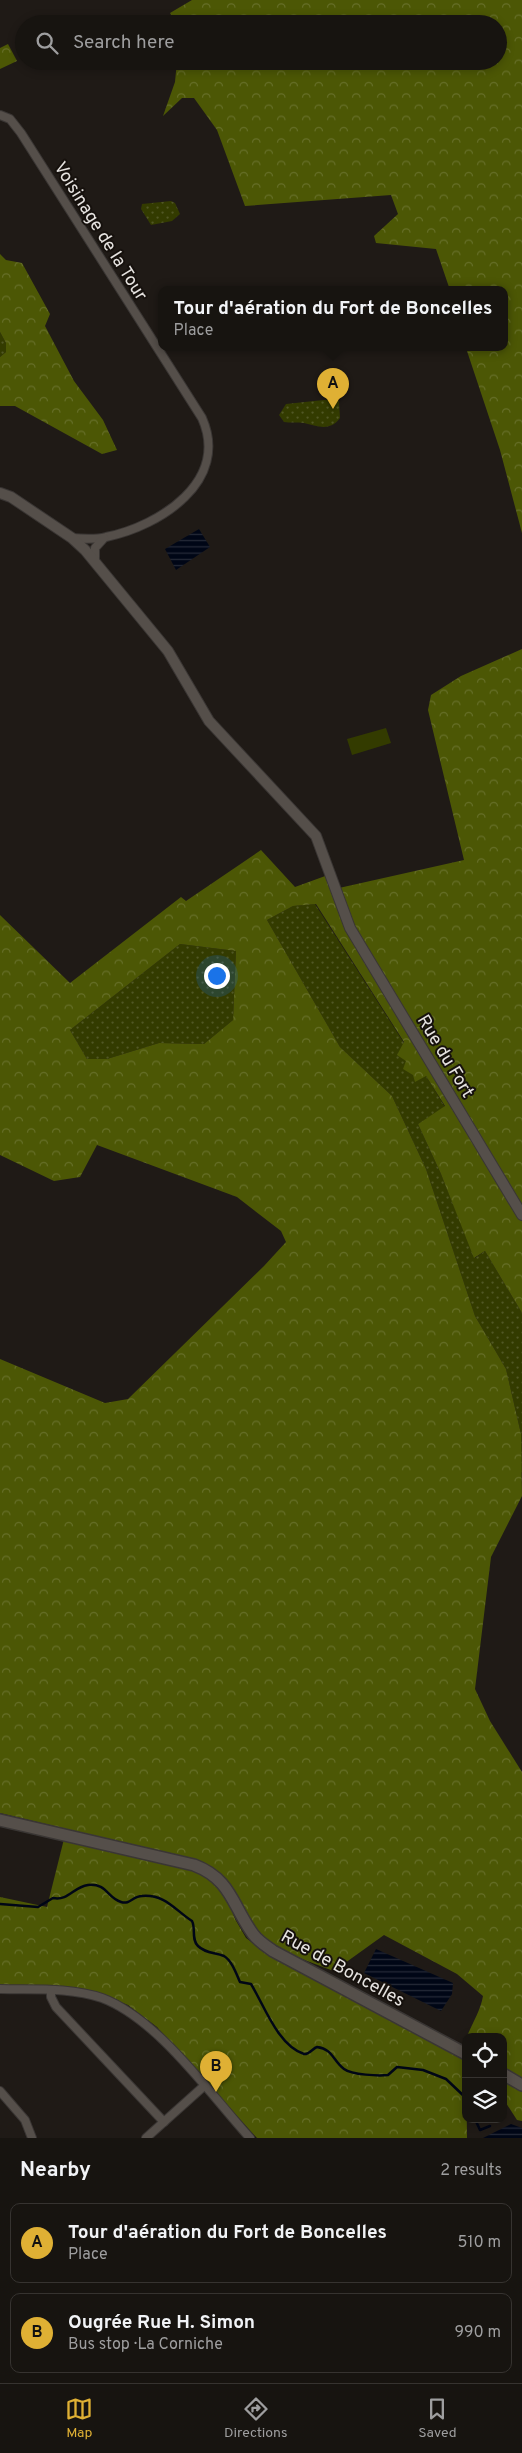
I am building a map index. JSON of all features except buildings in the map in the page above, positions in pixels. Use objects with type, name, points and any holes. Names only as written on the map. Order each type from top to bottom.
[{"type":"main road","name":"Rue de Boncelles","points":[[0,1820],[194,1864],[206,1870],[228,1891],[253,1934],[273,1951],[462,2052]]},
{"type":"main road","points":[[507,2076],[522,2085]]},
{"type":"street","name":"Voisinage de la Tour","points":[[0,115],[10,119],[21,133],[158,349]]},
{"type":"street","name":"Voisinage de la Tour","points":[[72,538],[104,538],[139,527],[188,496],[200,480],[207,464],[209,446],[206,431],[196,409],[159,351]]},
{"type":"street","name":"Rue du Fort","points":[[0,493],[10,497],[72,538],[95,562],[168,651],[209,721],[316,836],[344,913],[370,963],[522,1215]]},
{"type":"street","points":[[95,562],[95,548],[104,538]]},
{"type":"street","points":[[0,1989],[77,1992],[101,1998],[130,2012],[158,2036],[250,2138]]},
{"type":"street","points":[[51,1990],[51,1997],[56,2007],[164,2122]]},
{"type":"street","points":[[146,2138],[204,2086]]},
{"type":"street","points":[[0,2091],[26,2120],[32,2138]]},
{"type":"green space","points":[[192,0],[522,0],[522,533],[500,450],[467,351],[508,351],[508,286],[449,286],[436,249],[376,243],[374,236],[398,214],[391,195],[245,206],[217,130],[194,98],[182,98],[163,116],[175,82],[176,70],[507,70],[507,15],[171,15],[170,13]]},
{"type":"green space","points":[[8,44],[15,57],[15,62],[0,69],[0,48]]},
{"type":"green space","points":[[171,201],[175,203],[180,214],[172,221],[151,225],[141,209],[142,204]]},
{"type":"green space","points":[[0,254],[6,260],[22,263],[50,314],[45,326],[74,381],[103,420],[117,450],[102,454],[15,406],[0,406],[0,357],[6,352],[6,343],[0,332]]},
{"type":"green space","points":[[0,332],[6,343],[6,352],[0,357]]},
{"type":"green space","points":[[333,399],[339,401],[340,418],[328,427],[284,422],[279,415],[286,404]]},
{"type":"green space","points":[[522,649],[522,1206],[354,929],[339,888],[464,860],[428,710],[431,695],[461,676]]},
{"type":"green space","points":[[386,728],[391,743],[352,755],[347,739]]},
{"type":"green space","points":[[261,850],[295,887],[328,875],[341,915],[522,1221],[522,1313],[485,1251],[474,1258],[441,1174],[418,1124],[445,1106],[426,1076],[415,1082],[413,1075],[403,1069],[406,1061],[397,1055],[404,1042],[316,904],[293,906],[267,920],[340,1047],[392,1096],[426,1169],[475,1316],[506,1369],[521,1434],[522,1496],[491,1557],[475,1689],[490,1721],[522,1772],[522,2080],[507,2072],[507,2033],[469,2033],[483,1996],[457,1974],[384,1935],[345,1963],[336,1972],[289,1953],[266,1940],[255,1928],[227,1883],[217,1873],[204,1865],[186,1858],[0,1813],[0,1359],[105,1403],[128,1399],[264,1266],[286,1242],[281,1231],[237,1197],[97,1145],[80,1177],[54,1181],[0,1155],[0,915],[70,983],[181,897],[186,901]],"holes":[[[180,944],[236,951],[233,1020],[204,1044],[159,1043],[107,1059],[87,1059],[70,1030]]]},
{"type":"green space","points":[[315,904],[404,1043],[406,1061],[426,1076],[445,1107],[418,1124],[441,1174],[475,1258],[485,1251],[522,1313],[522,1472],[520,1473],[521,1434],[506,1369],[475,1316],[426,1169],[392,1096],[340,1047],[267,920],[293,906]]},
{"type":"green space","points":[[180,944],[236,951],[233,1020],[204,1044],[159,1043],[107,1059],[87,1059],[70,1030]]},
{"type":"green space","points":[[64,1839],[190,1868],[209,1876],[226,1895],[235,1919],[246,1938],[262,1950],[462,2057],[462,2123],[467,2123],[467,2138],[257,2138],[157,2027],[128,2005],[96,1992],[76,1988],[0,1985],[0,1897],[47,1907]]},
{"type":"green space","points":[[507,2081],[522,2090],[522,2121],[517,2120],[507,2105]]},
{"type":"water","points":[[199,529],[210,547],[176,570],[165,549]]},
{"type":"water","points":[[376,1949],[453,1983],[452,1994],[441,2011],[364,1973]]},
{"type":"water","points":[[511,2124],[522,2128],[522,2138],[483,2138]]},
{"type":"waterway","points":[[0,1904],[38,1907],[53,1898],[63,1898],[78,1888],[88,1885],[99,1886],[116,1900],[124,1903],[142,1896],[163,1900],[192,1921],[195,1940],[201,1949],[227,1958],[232,1964],[240,1982],[251,1984],[279,2034],[295,2050],[306,2054],[317,2047],[322,2048],[330,2053],[344,2069],[359,2074],[388,2075],[397,2067],[423,2070],[446,2079],[462,2094]]},
{"type":"waterway","points":[[477,2123],[480,2130],[490,2126]]},
{"type":"place","name":"Tour d'aération du Fort de Boncelles","points":[[333,409]]},
{"type":"place","name":"Ougrée Rue H. Simon","points":[[216,2092]]}]
